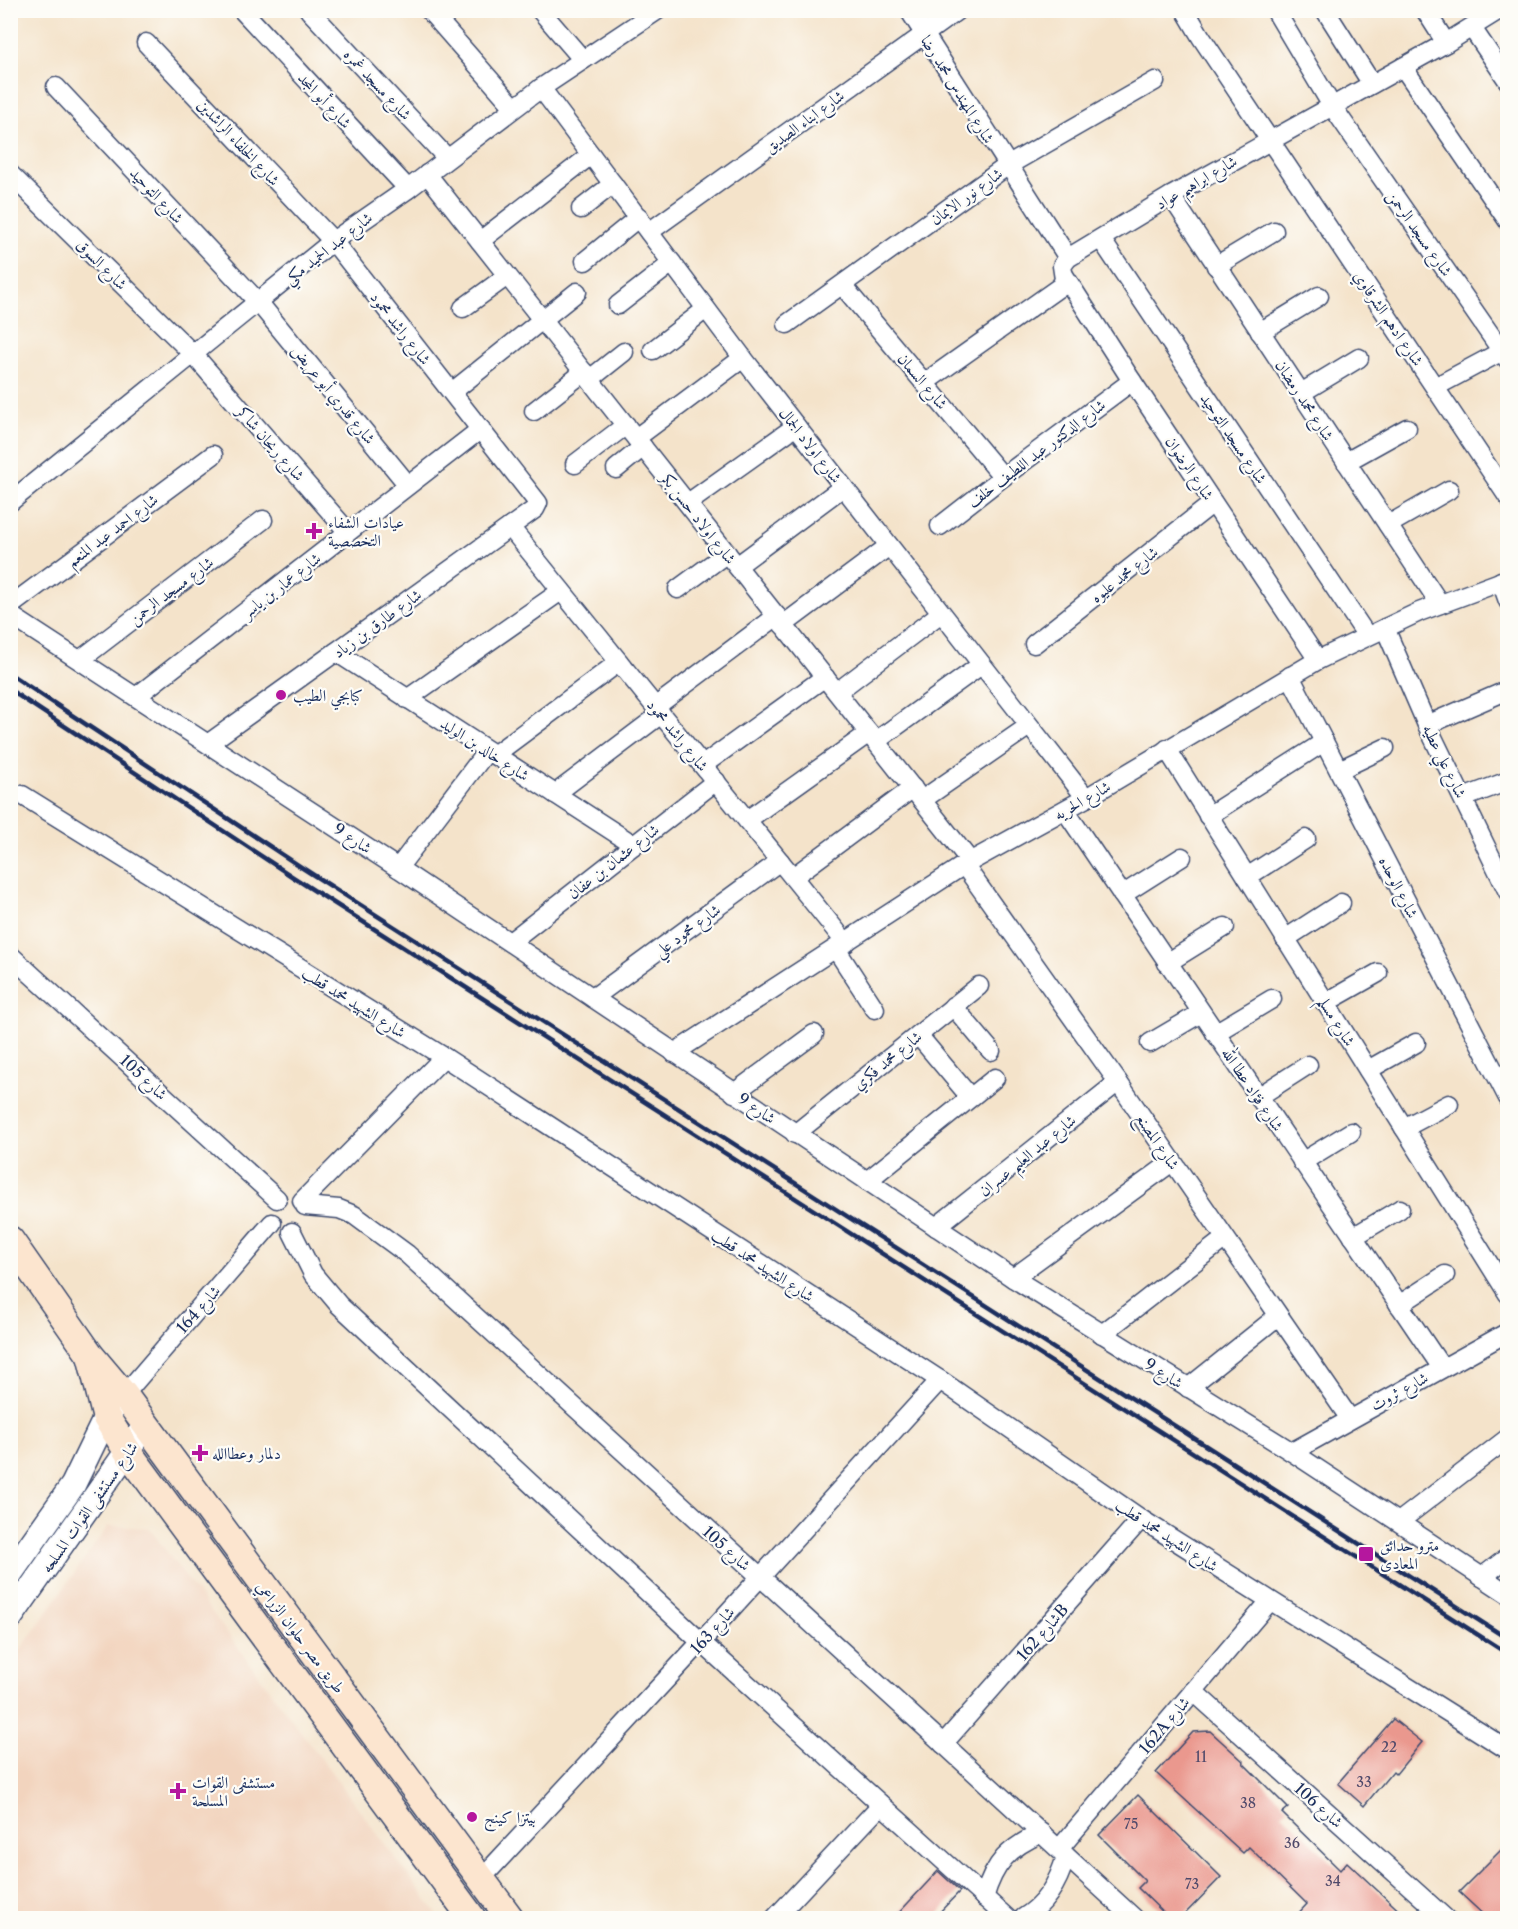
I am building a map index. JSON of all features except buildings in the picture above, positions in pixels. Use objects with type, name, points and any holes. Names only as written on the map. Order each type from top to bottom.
[{"type":"main road","name":"طريق مصر حلوان الزراعي","points":[[10,1240],[90,1356],[124,1395],[510,1918]]},
{"type":"main road","name":"طريق مصر حلوان الزراعي","points":[[90,1356],[106,1417],[129,1452],[472,1918]]},
{"type":"main road","points":[[257,1626],[282,1610]]},
{"type":"main road","points":[[296,1679],[317,1656]]},
{"type":"street","name":"شارع أبو المجد","points":[[242,10],[408,189]]},
{"type":"street","name":"شارع مسجد غمره","points":[[309,10],[447,158]]},
{"type":"street","points":[[429,10],[514,106]]},
{"type":"street","points":[[540,10],[583,60]]},
{"type":"street","name":"شارع المهندس محمد رضا","points":[[909,10],[1007,166],[1066,267]]},
{"type":"street","name":"شارع ابناء الصديق","points":[[585,261],[644,225],[958,10]]},
{"type":"street","name":"شارع ادهم الشرقاوي","points":[[1185,10],[1508,497]]},
{"type":"street","name":"شارع مسجد الرحمن","points":[[1275,10],[1332,106],[1506,353]]},
{"type":"street","points":[[1325,10],[1372,84]]},
{"type":"street","points":[[1425,10],[1446,43]]},
{"type":"street","name":"شارع ابراهيم عواد","points":[[924,383],[1061,286],[1066,267],[1101,239],[1270,139],[1446,43],[1499,10]]},
{"type":"street","name":"شارع عبد الحميد مكي","points":[[10,502],[333,241],[408,189],[514,106],[583,60],[647,13]]},
{"type":"street","points":[[1472,28],[1508,81]]},
{"type":"street","name":"شارع الخلفاء الراشدين","points":[[146,43],[333,241]]},
{"type":"street","points":[[1403,67],[1508,221]]},
{"type":"street","name":"شارع نور الايمان","points":[[787,324],[843,286],[1007,166],[1155,81]]},
{"type":"street","name":"شارع التوحيد","points":[[56,87],[259,303]]},
{"type":"street","name":"شارع اولاد الجمال","points":[[541,88],[743,358],[1086,798]]},
{"type":"street","points":[[480,241],[591,155]]},
{"type":"street","name":"شارع السوق","points":[[10,174],[193,354]]},
{"type":"street","name":"شارع اولاد حسن بكر","points":[[427,174],[917,794],[967,863]]},
{"type":"street","points":[[581,209],[613,184]]},
{"type":"street","name":"شارع محمد رمضان","points":[[1171,196],[1440,604]]},
{"type":"street","points":[[1216,266],[1274,231]]},
{"type":"street","name":"شارع مسجد التوحيد","points":[[1101,239],[1367,636]]},
{"type":"street","name":"شارع راشد محمود","points":[[333,241],[537,499]]},
{"type":"street","points":[[618,305],[672,263]]},
{"type":"street","name":"شارع الرضوان","points":[[1066,267],[1132,381],[1318,660]]},
{"type":"street","points":[[463,308],[507,276]]},
{"type":"street","name":"شارع السمان","points":[[843,286],[1003,477]]},
{"type":"street","points":[[452,392],[577,292]]},
{"type":"street","points":[[1260,332],[1319,296]]},
{"type":"street","name":"شارع قدري أبو عريض","points":[[259,303],[408,485]]},
{"type":"street","points":[[652,350],[706,309]]},
{"type":"street","points":[[534,411],[624,352]]},
{"type":"street","points":[[1435,387],[1506,353]]},
{"type":"street","name":"شارع ريحان شاكر","points":[[193,354],[348,532]]},
{"type":"street","points":[[575,464],[635,437],[743,358]]},
{"type":"street","points":[[1300,393],[1359,358]]},
{"type":"street","name":"شارع الدكتور عبد اللطيف خلف","points":[[940,526],[1132,381]]},
{"type":"street","points":[[688,503],[796,426]]},
{"type":"street","points":[[1346,462],[1407,428]]},
{"type":"street","name":"شارع عمار بن ياسر","points":[[137,696],[481,429]]},
{"type":"street","points":[[616,469],[635,437]]},
{"type":"street","name":"شارع احمد عبد المنعم","points":[[10,606],[213,455]]},
{"type":"street","points":[[678,589],[732,560],[843,487]]},
{"type":"street","points":[[1388,525],[1449,489]]},
{"type":"street","name":"شارع طارق بن زياد","points":[[209,743],[510,527],[538,506],[537,499]]},
{"type":"street","name":"شارع محمد عليوه","points":[[1034,644],[1213,503]]},
{"type":"street","name":"شارع مسجد الرحمن","points":[[80,660],[263,520]]},
{"type":"street","name":"شارع راشد محمود","points":[[510,527],[793,877],[841,946],[875,1009]]},
{"type":"street","points":[[555,794],[658,710],[780,621],[889,546]]},
{"type":"street","points":[[1504,580],[1508,601]]},
{"type":"street","name":"شارع الحريه","points":[[674,1053],[967,863],[1086,798],[1318,660],[1440,604],[1504,580]]},
{"type":"street","points":[[407,699],[561,591]]},
{"type":"street","points":[[837,692],[941,613]]},
{"type":"street","name":"شارع 9","points":[[10,615],[209,743],[1013,1278],[1292,1452],[1508,1594]]},
{"type":"street","name":"شارع علي عطيه","points":[[1385,628],[1427,725],[1463,798],[1502,865],[1508,892]]},
{"type":"street","name":"شارع خالد بن الوليد","points":[[336,652],[634,845]]},
{"type":"street","points":[[398,868],[490,753],[619,662]]},
{"type":"street","points":[[747,820],[981,665]]},
{"type":"street","name":"شارع الوحده","points":[[1290,676],[1508,1098]]},
{"type":"street","points":[[703,765],[825,677]]},
{"type":"street","points":[[1427,725],[1508,690]]},
{"type":"street","points":[[793,877],[917,794],[1029,726]]},
{"type":"street","points":[[1208,816],[1324,742]]},
{"type":"street","points":[[1339,770],[1385,748]]},
{"type":"street","name":"شارع مسلم","points":[[1167,749],[1508,1294]]},
{"type":"street","name":"شارع عثمان بن عفان","points":[[510,942],[716,781]]},
{"type":"street","points":[[1463,798],[1508,781]]},
{"type":"street","name":"شارع الشهيد محمد قطب","points":[[10,794],[22,795],[444,1057],[940,1380],[1141,1519],[1508,1750]]},
{"type":"street","name":"شارع فؤاد عطا الله","points":[[1065,810],[1442,1368]]},
{"type":"street","points":[[1246,877],[1306,839]]},
{"type":"street","points":[[1122,895],[1182,857]]},
{"type":"street","name":"شارع محمود علي","points":[[593,998],[780,861]]},
{"type":"street","name":"شارع المصنع","points":[[967,863],[1350,1419]]},
{"type":"street","points":[[1285,939],[1341,903]]},
{"type":"street","points":[[1167,963],[1226,927]]},
{"type":"street","name":"شارع 105","points":[[10,955],[277,1199]]},
{"type":"street","points":[[1325,1003],[1378,973]]},
{"type":"street","name":"شارع محمد فكري","points":[[795,1134],[979,986]]},
{"type":"street","points":[[1215,1033],[1272,999]]},
{"type":"street","points":[[953,1006],[991,1051]]},
{"type":"street","points":[[1150,1043],[1201,1013]]},
{"type":"street","points":[[734,1093],[814,1034]]},
{"type":"street","points":[[918,1035],[970,1098]]},
{"type":"street","points":[[1368,1070],[1416,1043]]},
{"type":"street","points":[[304,1203],[444,1057]]},
{"type":"street","points":[[1258,1096],[1308,1065]]},
{"type":"street","points":[[867,1181],[995,1078]]},
{"type":"street","name":"شارع عبد العليم عسران","points":[[936,1227],[1118,1082]]},
{"type":"street","points":[[1404,1128],[1449,1104]]},
{"type":"street","points":[[1302,1162],[1351,1132]]},
{"type":"street","points":[[1013,1278],[1172,1162]]},
{"type":"street","points":[[282,1196],[293,1196],[304,1203],[307,1217],[297,1230],[282,1232],[272,1223],[270,1212],[277,1199],[282,1196]]},
{"type":"street","name":"شارع 105","points":[[304,1203],[339,1209],[354,1215],[407,1254],[1134,1918]]},
{"type":"street","points":[[1353,1237],[1400,1209]]},
{"type":"street","name":"شارع 164","points":[[124,1395],[272,1223]]},
{"type":"street","points":[[292,1232],[313,1275],[339,1305],[701,1642],[984,1898],[998,1916]]},
{"type":"street","points":[[1102,1334],[1224,1239]]},
{"type":"street","points":[[1399,1305],[1445,1275]]},
{"type":"street","points":[[1188,1388],[1278,1316]]},
{"type":"street","name":"شارع ثروت","points":[[1292,1452],[1508,1332]]},
{"type":"street","name":"شارع 163","points":[[481,1879],[940,1380]]},
{"type":"street","name":"شارع مستشفى القوات المسلحه","points":[[10,1574],[73,1485],[106,1417],[124,1395]]},
{"type":"street","name":"شارع مستشفى القوات المسلحه","points":[[10,1618],[146,1426]]},
{"type":"street","points":[[1400,1521],[1508,1438]]},
{"type":"street","name":"شارع 162B","points":[[943,1744],[1141,1519]]},
{"type":"street","points":[[1482,1577],[1508,1557]]},
{"type":"street","name":"162A شارع","points":[[1023,1918],[1042,1903],[1053,1889],[1061,1873],[1063,1852],[1193,1691],[1270,1601]]},
{"type":"street","name":"شارع 106","points":[[1193,1691],[1445,1918]]},
{"type":"street","points":[[775,1918],[880,1806]]},
{"type":"street","points":[[984,1898],[989,1880],[998,1864],[1017,1846],[1042,1833]]},
{"type":"shaded area","name":"مستشفى القوات المسلحة","points":[[108,1526],[149,1528],[440,1918],[11,1918],[11,1663]]},
{"type":"railway","points":[[10,674],[301,867],[1508,1639]]},
{"type":"railway","points":[[10,690],[293,877],[1508,1654]]},
{"type":"place","name":"عيادات الشفاء التخصصية","points":[[314,531]]},
{"type":"place","name":"كبابجي الطيب","points":[[281,695]]},
{"type":"place","name":"دلمار وعطاالله","points":[[200,1453]]},
{"type":"place","name":"مترو حدائق المعادى","points":[[1366,1554]]},
{"type":"place","name":"مستشفى القوات المسلحة","points":[[178,1791]]},
{"type":"place","name":"بيتزا كينج","points":[[472,1817]]}]
